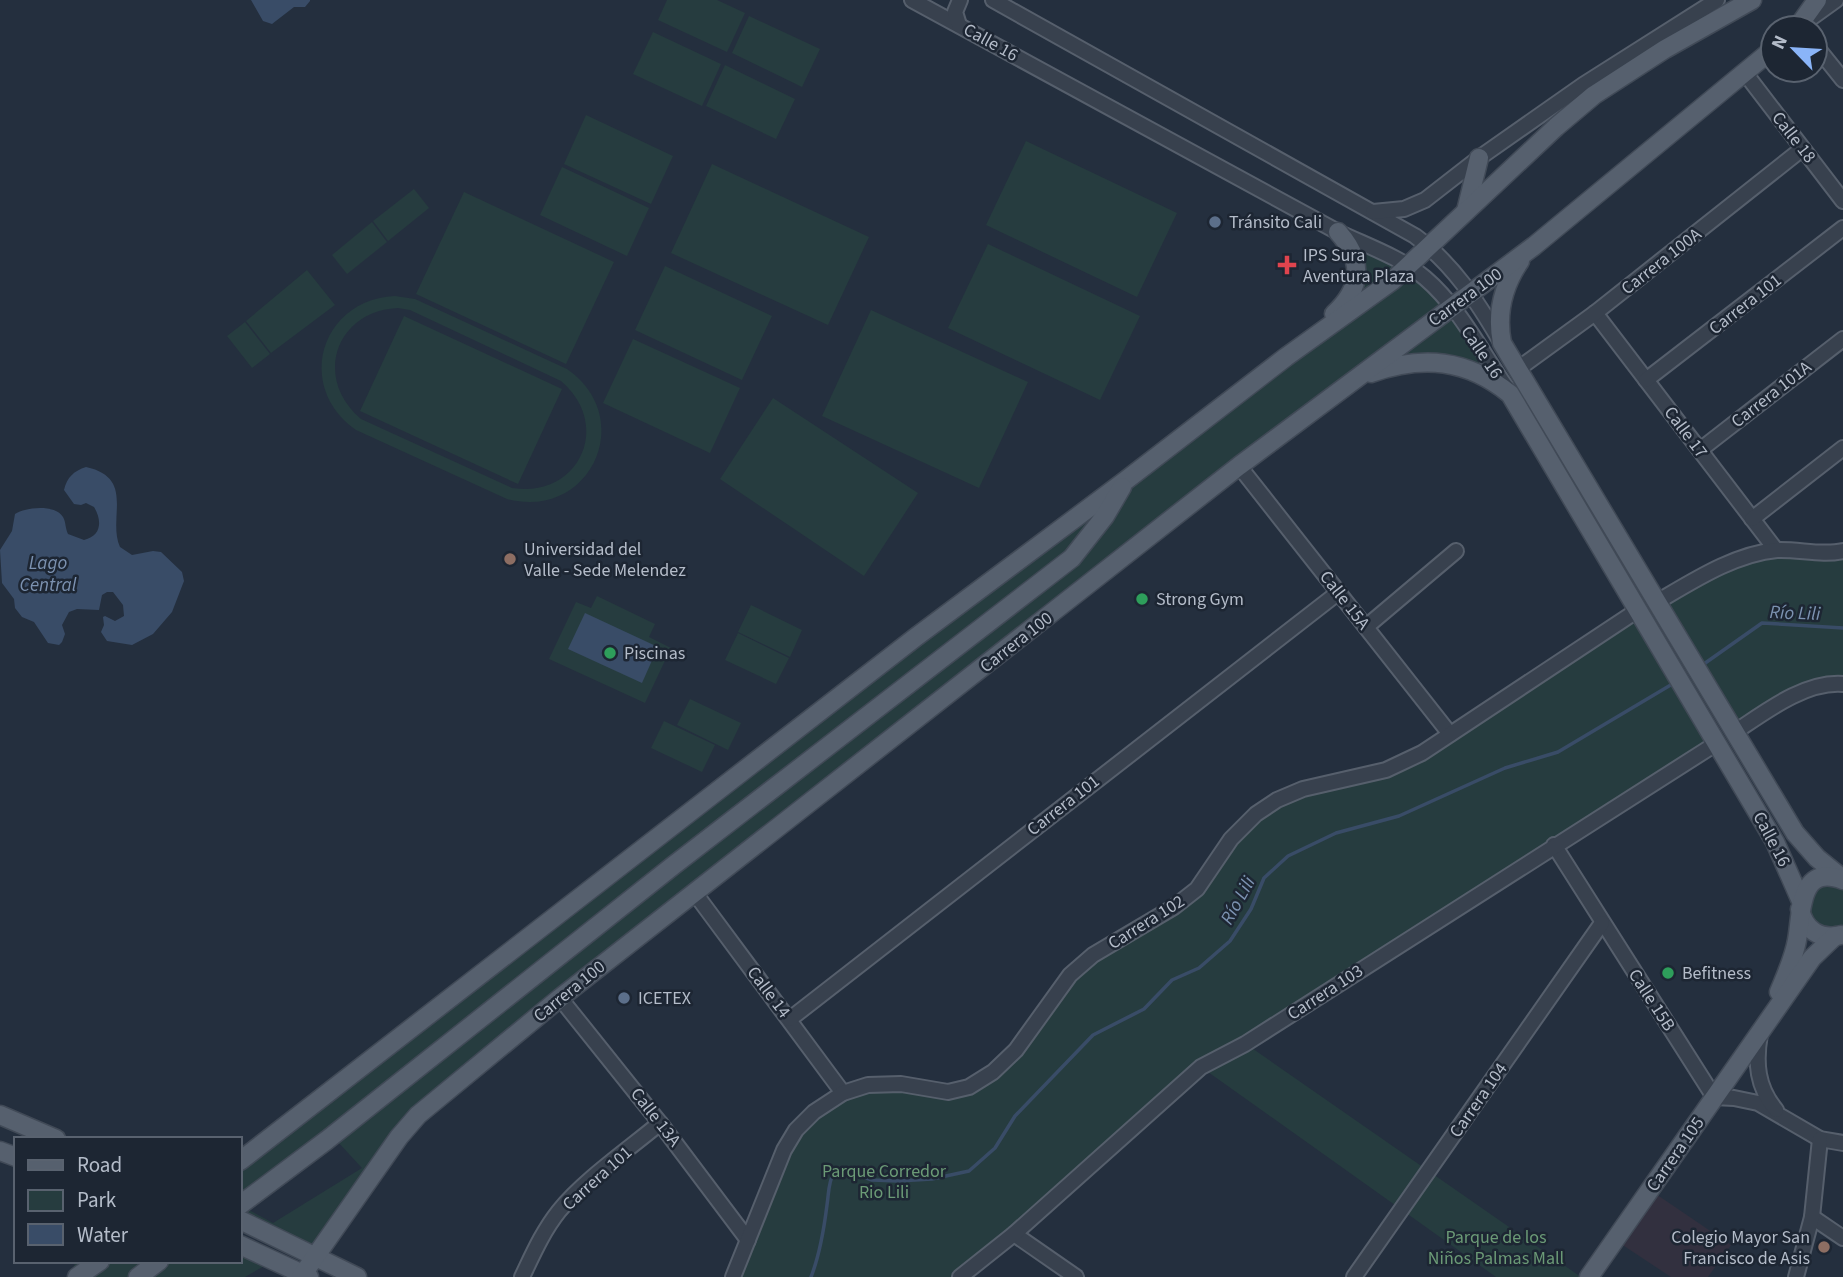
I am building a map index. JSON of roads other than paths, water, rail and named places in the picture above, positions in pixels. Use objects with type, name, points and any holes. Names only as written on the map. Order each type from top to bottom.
[{"type":"main road","points":[[242,1159],[905,645],[1125,481],[1286,356],[1392,281],[1556,127],[1594,95],[1661,44],[1752,0]]},
{"type":"main road","name":"Carrera 100","points":[[305,1276],[349,1207],[418,1115],[694,892],[1239,466],[1534,246],[1759,61]]},
{"type":"main road","points":[[1466,211],[1479,158]]},
{"type":"main road","points":[[1286,356],[1339,309],[1354,288],[1357,272],[1354,256],[1338,232]]},
{"type":"main road","points":[[1502,343],[1500,314],[1506,287],[1519,262],[1534,246]]},
{"type":"main road","name":"Calle 16","points":[[1502,343],[1795,833],[1816,858],[1843,879]]},
{"type":"main road","points":[[1354,378],[1406,363],[1440,363],[1480,374],[1510,394]]},
{"type":"main road","name":"Calle 16","points":[[1510,394],[1775,842],[1801,905]]},
{"type":"main road","points":[[242,1204],[1072,558],[1105,516],[1125,481]]},
{"type":"main road","points":[[1801,905],[1807,888],[1818,879],[1843,879]]},
{"type":"main road","name":"Carrera 105","points":[[1801,905],[1806,924],[1811,930],[1818,934],[1839,935]]},
{"type":"main road","name":"Carrera 105","points":[[1761,1030],[1791,964],[1801,905]]},
{"type":"main road","name":"Carrera 105","points":[[1589,1277],[1812,958],[1839,935]]},
{"type":"main road","points":[[0,1115],[51,1137]]},
{"type":"main road","points":[[242,1221],[358,1277]]},
{"type":"main road","points":[[273,1236],[274,1270]]},
{"type":"main road","points":[[242,1246],[274,1270],[305,1276]]},
{"type":"main road","points":[[77,1277],[97,1263]]},
{"type":"main road","points":[[138,1277],[156,1263]]},
{"type":"street","name":"Calle 16","points":[[912,0],[1338,232],[1407,266],[1433,286],[1451,307],[1510,394]]},
{"type":"street","points":[[959,25],[955,12],[960,0]]},
{"type":"street","name":"Calle 16","points":[[993,0],[1415,236],[1443,258],[1471,293],[1502,343]]},
{"type":"street","points":[[1372,212],[1404,209],[1425,200],[1479,158],[1583,85],[1661,44],[1717,0]]},
{"type":"street","points":[[1817,14],[1836,0]]},
{"type":"street","points":[[1829,62],[1843,80]]},
{"type":"street","name":"Calle 18","points":[[1745,73],[1843,201]]},
{"type":"street","name":"Carrera 100A","points":[[1518,369],[1595,313],[1802,149]]},
{"type":"street","name":"Carrera 101","points":[[1646,380],[1843,228]]},
{"type":"street","name":"Calle 17","points":[[1595,313],[1776,550]]},
{"type":"street","name":"Carrera 101A","points":[[1700,450],[1843,339]]},
{"type":"street","points":[[1752,519],[1843,447]]},
{"type":"street","name":"Calle 15A","points":[[1239,466],[1450,734]]},
{"type":"street","points":[[1657,602],[1713,570],[1776,550],[1843,551]]},
{"type":"street","points":[[1366,627],[1456,551]]},
{"type":"street","name":"Carrera 101","points":[[790,1019],[1339,592]]},
{"type":"street","name":"Carrera 102","points":[[733,1277],[784,1150],[796,1130],[814,1112],[843,1093],[868,1085],[901,1084],[948,1092],[969,1087],[993,1072],[1016,1050],[1070,975],[1093,955],[1174,908],[1197,889],[1231,839],[1256,814],[1277,800],[1303,789],[1386,770],[1422,754],[1638,610]]},
{"type":"street","points":[[1735,732],[1763,713],[1811,689],[1843,684]]},
{"type":"street","name":"Carrera 103","points":[[960,1277],[1014,1234],[1201,1067],[1245,1044],[1717,743]]},
{"type":"street","name":"Calle 15B","points":[[1554,845],[1714,1097]]},
{"type":"street","name":"Calle 14","points":[[694,892],[843,1093]]},
{"type":"street","name":"Carrera 104","points":[[1353,1277],[1602,923]]},
{"type":"street","name":"Calle 13A","points":[[560,998],[660,1122],[748,1240]]},
{"type":"street","points":[[1761,1030],[1757,1068],[1760,1085],[1779,1114]]},
{"type":"street","points":[[1714,1097],[1758,1102],[1820,1139],[1843,1143]]},
{"type":"street","name":"Carrera 101","points":[[522,1277],[543,1234],[561,1209],[585,1185],[660,1122]]},
{"type":"street","points":[[1796,1277],[1812,1217],[1820,1139]]},
{"type":"street","points":[[1812,1217],[1843,1238]]},
{"type":"street","points":[[1014,1234],[1076,1277]]},
{"type":"water","points":[[251,0],[310,1],[305,7],[294,7],[272,24],[263,21]]},
{"type":"water","name":"Lago Central","points":[[86,467],[101,472],[111,480],[117,500],[116,524],[120,547],[132,555],[161,552],[182,572],[184,581],[172,612],[153,634],[132,645],[107,641],[101,632],[103,617],[115,621],[124,616],[123,605],[113,592],[102,595],[99,610],[77,609],[69,612],[62,625],[65,634],[59,645],[48,643],[34,622],[22,617],[15,608],[14,599],[2,583],[0,550],[12,531],[15,514],[33,508],[47,508],[63,517],[68,534],[84,540],[97,531],[99,522],[94,507],[86,503],[74,504],[64,490],[72,475]]},
{"type":"water","points":[[585,613],[658,647],[642,683],[568,649]]},
{"type":"waterway","name":"Río Lili","points":[[1701,666],[1762,623],[1843,628]]},
{"type":"waterway","name":"Río Lili","points":[[811,1277],[834,1172],[846,1171],[872,1180],[898,1181],[932,1179],[969,1171],[995,1148],[1015,1116],[1093,1035],[1144,1009],[1172,980],[1199,968],[1230,941],[1251,909],[1264,878],[1288,856],[1336,833],[1399,816],[1505,768],[1558,752],[1674,683]]},
{"type":"place","name":"Tránsito Cali","points":[[1215,222]]},
{"type":"place","name":"IPS Sura Aventura Plaza","points":[[1287,265]]},
{"type":"place","name":"Universidad del Valle - Sede Melendez","points":[[510,559]]},
{"type":"place","name":"Strong Gym","points":[[1142,599]]},
{"type":"place","name":"Piscinas","points":[[610,653]]},
{"type":"place","name":"Befitness","points":[[1668,973]]},
{"type":"place","name":"ICETEX","points":[[624,998]]},
{"type":"place","name":"Colegio Mayor San Francisco de Asis","points":[[1824,1247]]},
{"type":"park label","name":"Parque Corredor Rio Lili","points":[[884,1181]]},
{"type":"park label","name":"Parque de los Niños Palmas Mall","points":[[1496,1247]]}]
